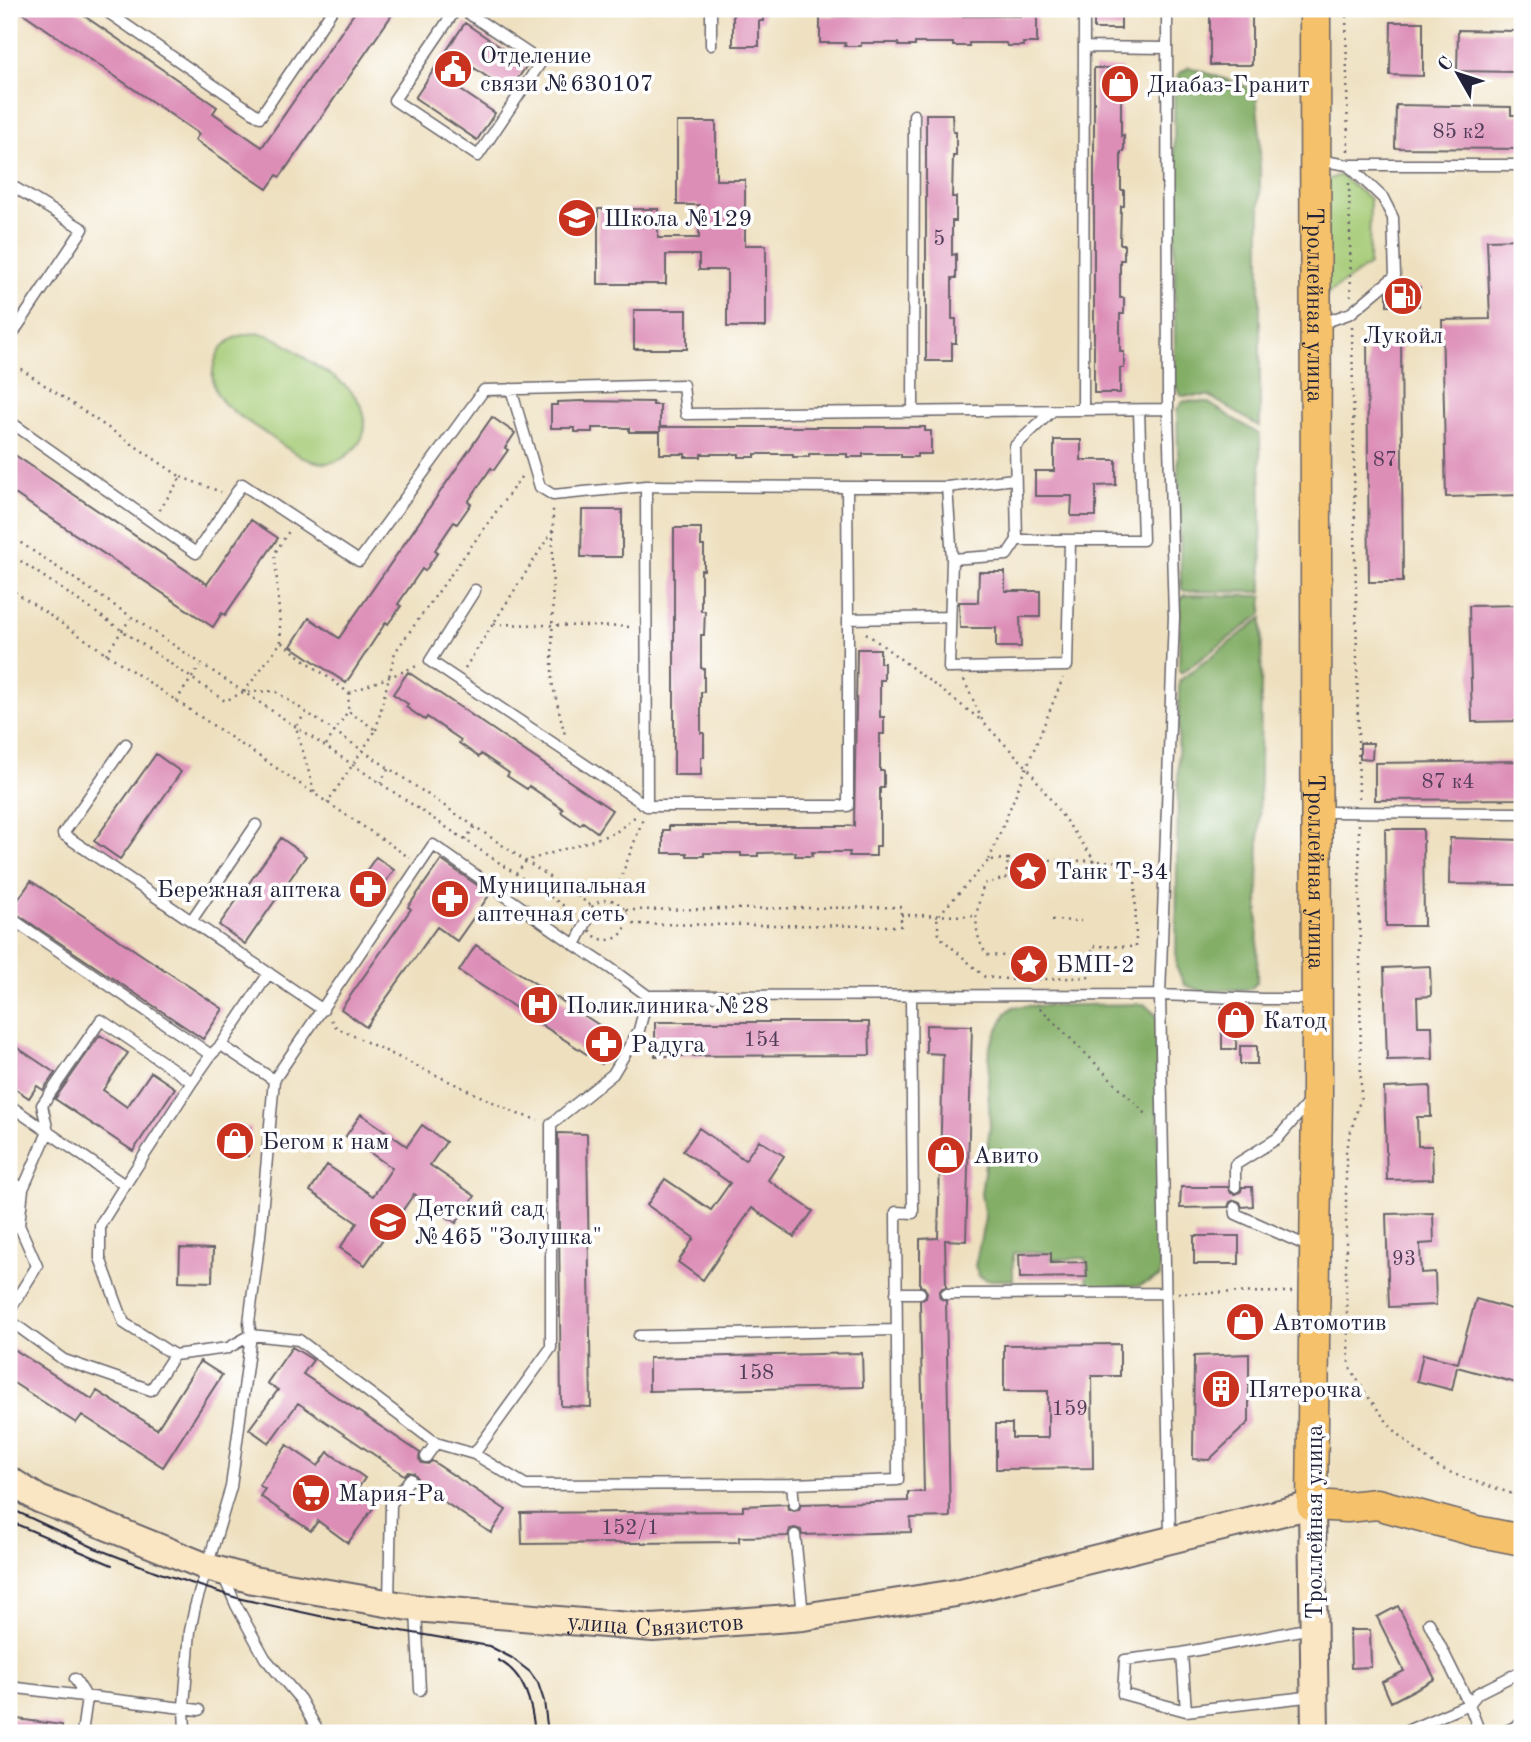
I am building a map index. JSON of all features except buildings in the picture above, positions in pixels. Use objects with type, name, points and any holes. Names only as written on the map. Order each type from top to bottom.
[{"type":"main road","name":"Троллейная улица","points":[[1315,9],[1317,1094],[1312,1505],[1315,1733]]},
{"type":"main road","name":"улица Связистов","points":[[9,1480],[39,1499],[214,1569],[253,1580],[389,1605],[653,1628],[803,1617],[956,1593],[1312,1505]]},
{"type":"main road","points":[[1312,1505],[1347,1507],[1377,1504],[1476,1531],[1522,1540]]},
{"type":"lane","points":[[103,9],[260,117],[333,9]]},
{"type":"lane","points":[[456,9],[394,100],[478,156],[541,62],[462,9]]},
{"type":"lane","points":[[711,9],[711,45]]},
{"type":"lane","points":[[1083,410],[1084,9]]},
{"type":"lane","points":[[1167,9],[1168,409],[1174,617],[1160,995],[1170,1542]]},
{"type":"lane","points":[[1084,47],[1167,48]]},
{"type":"lane","points":[[913,412],[914,115]]},
{"type":"lane","points":[[1314,159],[1348,165],[1522,165]]},
{"type":"lane","points":[[1316,325],[1351,313],[1395,276],[1393,218],[1383,198],[1348,165]]},
{"type":"lane","points":[[9,184],[83,229],[9,339]]},
{"type":"lane","points":[[9,421],[195,553],[242,484],[359,561],[484,390],[683,385],[687,414],[1168,409]]},
{"type":"lane","points":[[512,389],[540,487],[552,495],[646,486],[947,486],[1014,479]]},
{"type":"lane","points":[[1017,540],[1143,540],[1139,410]]},
{"type":"lane","points":[[952,559],[1007,555],[1017,540],[1015,446],[1052,411]]},
{"type":"lane","points":[[646,486],[647,806]]},
{"type":"lane","points":[[947,486],[952,559],[949,668],[1067,666],[1070,541]]},
{"type":"lane","points":[[475,590],[430,661],[647,806],[848,806],[847,487]]},
{"type":"lane","points":[[848,619],[950,617]]},
{"type":"lane","points":[[126,744],[63,834],[323,1010]]},
{"type":"lane","points":[[1316,812],[1522,813]]},
{"type":"lane","points":[[191,921],[256,825]]},
{"type":"lane","points":[[185,1733],[184,1706],[190,1631],[195,1607],[214,1569],[231,1487],[251,1335],[249,1323],[274,1080],[433,845],[648,996],[1160,995],[1316,999]]},
{"type":"lane","points":[[9,917],[211,1055]]},
{"type":"lane","points":[[575,945],[587,921]]},
{"type":"lane","points":[[269,973],[221,1045],[192,1082],[100,1225],[100,1258],[124,1323],[174,1355],[229,1348],[251,1335],[299,1340],[436,1443],[474,1454],[526,1485],[792,1484],[898,1480],[896,1212],[913,1213],[911,997]]},
{"type":"lane","points":[[474,1454],[551,1348],[551,1124],[613,1074],[639,1030],[648,996]]},
{"type":"lane","points":[[9,1311],[37,1266],[14,1227],[23,1189],[48,1132],[42,1105],[101,1020],[192,1082]]},
{"type":"lane","points":[[221,1045],[274,1080]]},
{"type":"lane","points":[[1235,1187],[1235,1166],[1278,1138],[1317,1094]]},
{"type":"lane","points":[[9,1105],[125,1185]]},
{"type":"lane","points":[[9,1179],[23,1189]]},
{"type":"lane","points":[[1235,1207],[1236,1214],[1315,1250]]},
{"type":"lane","points":[[896,1293],[920,1293]]},
{"type":"lane","points":[[946,1293],[1165,1293]]},
{"type":"lane","points":[[9,1320],[64,1360],[151,1390],[174,1355]]},
{"type":"lane","points":[[639,1336],[896,1330]]},
{"type":"lane","points":[[426,1457],[436,1443]]},
{"type":"lane","points":[[389,1605],[391,1504],[410,1479]]},
{"type":"lane","points":[[792,1484],[794,1504]]},
{"type":"lane","points":[[795,1535],[803,1617]]},
{"type":"lane","points":[[214,1569],[265,1658],[300,1699],[319,1733]]},
{"type":"lane","points":[[415,1608],[420,1690]]},
{"type":"lane","points":[[1429,1623],[1469,1704],[1480,1733]]},
{"type":"lane","points":[[1315,1627],[1182,1653],[1125,1660],[1123,1693],[1186,1711],[1316,1695]]},
{"type":"lane","points":[[1182,1653],[1186,1711]]},
{"type":"lane","points":[[1402,1733],[1469,1704],[1478,1693],[1522,1671]]},
{"type":"lane","points":[[75,1679],[87,1698],[82,1733]]},
{"type":"lane","points":[[9,1687],[87,1698],[184,1706],[199,1710]]},
{"type":"lane","points":[[1501,1733],[1522,1724]]},
{"type":"path","points":[[1346,9],[1362,1097],[1346,1148],[1349,1366],[1391,1427],[1418,1452],[1438,1466],[1486,1486],[1522,1497]]},
{"type":"path","points":[[9,361],[181,477],[234,496]]},
{"type":"path","points":[[327,803],[376,730],[395,652],[533,461]]},
{"type":"path","points":[[152,522],[181,477]]},
{"type":"path","points":[[552,495],[552,682],[570,755]]},
{"type":"path","points":[[244,692],[281,642],[275,553],[297,520]]},
{"type":"path","points":[[458,680],[553,530]]},
{"type":"path","points":[[9,536],[587,921]]},
{"type":"path","points":[[9,553],[225,701],[244,692],[275,691],[592,906]]},
{"type":"path","points":[[9,588],[419,864]]},
{"type":"path","points":[[106,654],[130,618]]},
{"type":"path","points":[[848,619],[984,722],[1027,767],[1095,861]]},
{"type":"path","points":[[494,624],[646,627]]},
{"type":"path","points":[[281,642],[349,693]]},
{"type":"path","points":[[349,693],[430,661]]},
{"type":"path","points":[[176,701],[200,665]]},
{"type":"path","points":[[989,860],[1067,666]]},
{"type":"path","points":[[958,668],[984,722]]},
{"type":"path","points":[[325,746],[348,711],[349,693]]},
{"type":"path","points":[[348,711],[376,730]]},
{"type":"path","points":[[306,712],[296,727],[315,794]]},
{"type":"path","points":[[380,783],[389,768]]},
{"type":"path","points":[[516,874],[526,861],[615,833],[647,806]]},
{"type":"path","points":[[612,901],[647,806]]},
{"type":"path","points":[[466,840],[475,826]]},
{"type":"path","points":[[1008,859],[1135,862],[1136,947],[1093,946],[1090,977],[1027,980],[1009,956],[987,955],[979,944],[976,916],[984,884],[1006,877],[1008,859]]},
{"type":"path","points":[[551,897],[560,884]]},
{"type":"path","points":[[603,900],[612,901],[616,901],[625,910],[628,924],[621,937],[607,942],[593,936],[587,914],[592,906],[603,900]]},
{"type":"path","points":[[625,910],[901,907],[901,926],[628,924]]},
{"type":"path","points":[[901,915],[976,916]]},
{"type":"path","points":[[1052,920],[1081,921]]},
{"type":"path","points":[[323,1010],[337,1028],[518,1114],[551,1124]]},
{"type":"path","points":[[1165,1293],[1346,1291]]},
{"type":"green space","points":[[1189,67],[1245,86],[1256,96],[1260,134],[1260,427],[1209,396],[1182,396],[1175,386],[1174,85],[1179,74]]},
{"type":"green space","points":[[1340,175],[1370,199],[1369,265],[1326,295],[1327,180]]},
{"type":"green space","points":[[246,334],[263,334],[281,341],[338,380],[354,395],[364,414],[365,429],[360,442],[348,455],[330,463],[301,457],[242,418],[222,401],[214,386],[213,368],[225,345]]},
{"type":"green space","points":[[1184,401],[1207,402],[1260,435],[1262,592],[1184,591],[1181,588],[1177,409]]},
{"type":"green space","points":[[1185,595],[1263,596],[1262,614],[1181,673],[1180,600]]},
{"type":"green space","points":[[1262,618],[1257,982],[1251,989],[1201,991],[1185,985],[1176,967],[1179,681]]},
{"type":"green space","points":[[1144,1004],[1157,1016],[1160,1277],[1139,1286],[1087,1287],[1085,1258],[1045,1260],[1044,1252],[1013,1253],[1013,1280],[987,1280],[979,1276],[975,1266],[985,1218],[981,1194],[990,1126],[990,1046],[1006,1013],[1013,1007],[1022,1006]]},
{"type":"tram line","points":[[9,1508],[95,1548],[237,1598],[338,1620],[489,1646],[512,1658],[530,1672],[538,1683],[544,1701],[548,1733]]},
{"type":"tram line","points":[[9,1521],[112,1565]]},
{"type":"tram line","points":[[498,1660],[515,1673],[526,1691],[535,1733]]},
{"type":"place","name":"Отделение связи №630107","points":[[453,69]]},
{"type":"place","name":"Диабаз-Гранит","points":[[1120,84]]},
{"type":"place","name":"Школа №129","points":[[577,218]]},
{"type":"place","name":"Лукойл","points":[[1403,296]]},
{"type":"place","name":"Танк Т-34","points":[[1028,871]]},
{"type":"place","name":"Бережная аптека","points":[[368,889]]},
{"type":"place","name":"Муниципальная аптечная сеть","points":[[450,899]]},
{"type":"place","name":"БМП-2","points":[[1029,964]]},
{"type":"place","name":"Поликлиника №28","points":[[539,1005]]},
{"type":"place","name":"Катод","points":[[1236,1020]]},
{"type":"place","name":"Радуга","points":[[604,1044]]},
{"type":"place","name":"Бегом к нам","points":[[235,1141]]},
{"type":"place","name":"Авито","points":[[946,1155]]},
{"type":"place","name":"Детский сад №465 \"Золушка\"","points":[[388,1222]]},
{"type":"place","name":"Автомотив","points":[[1245,1322]]},
{"type":"place","name":"Пятерочка","points":[[1221,1389]]},
{"type":"place","name":"Мария-Ра","points":[[311,1493]]}]
